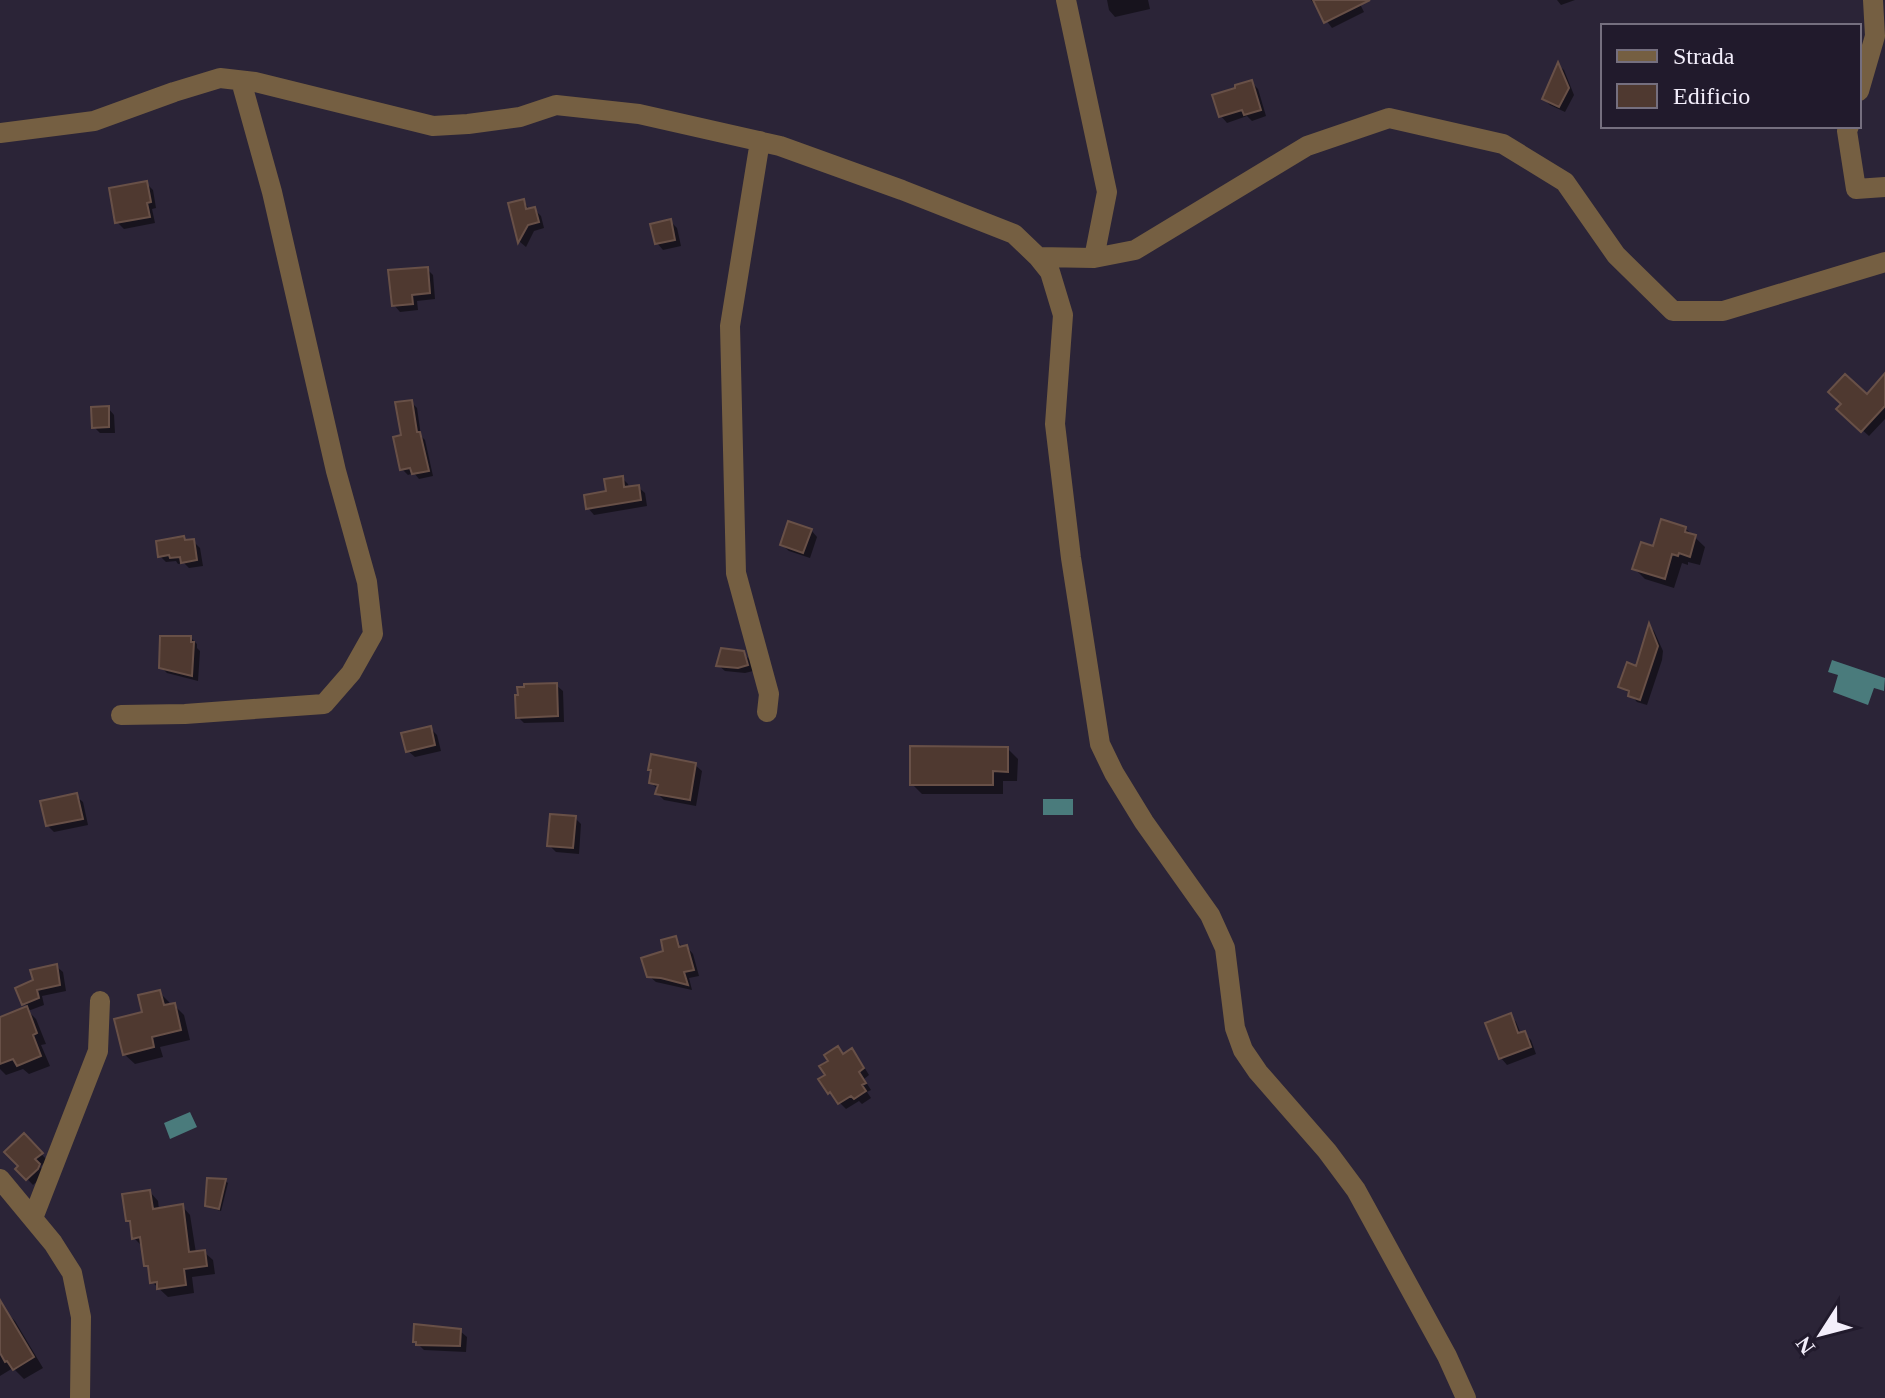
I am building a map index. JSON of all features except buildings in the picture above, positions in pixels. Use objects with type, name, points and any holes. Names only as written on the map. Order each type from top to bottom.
[{"type":"street","points":[[1066,0],[1107,192],[1094,258]]},
{"type":"street","points":[[1861,84],[1875,36],[1873,0]]},
{"type":"street","points":[[0,133],[94,121],[220,78],[255,82],[433,126],[520,117],[556,105],[639,114],[780,146],[1014,234],[1050,272],[1063,315],[1055,424],[1071,558],[1100,744],[1144,822],[1210,915],[1225,948],[1235,1028],[1243,1050],[1356,1190],[1447,1356],[1466,1398]]},
{"type":"street","points":[[121,715],[185,714],[324,704],[351,673],[373,634],[367,582],[336,471],[272,192],[241,81]]},
{"type":"street","points":[[1038,257],[1094,258],[1135,250],[1307,146],[1389,118],[1503,144],[1565,182],[1616,255],[1673,311],[1723,311],[1885,262]]},
{"type":"street","points":[[1848,128],[1856,189],[1885,187]]},
{"type":"street","points":[[760,141],[730,326],[736,573],[769,694],[767,712]]},
{"type":"street","points":[[33,1218],[98,1051],[100,1001]]},
{"type":"street","points":[[0,1179],[53,1243],[72,1273],[81,1317],[80,1398]]},
{"type":"shaded area","points":[[1832,660],[1885,678],[1884,691],[1874,688],[1868,705],[1833,692],[1838,675],[1828,672]]},
{"type":"shaded area","points":[[1043,799],[1073,799],[1073,815],[1043,815]]},
{"type":"shaded area","points":[[190,1112],[197,1127],[170,1139],[164,1123]]}]
